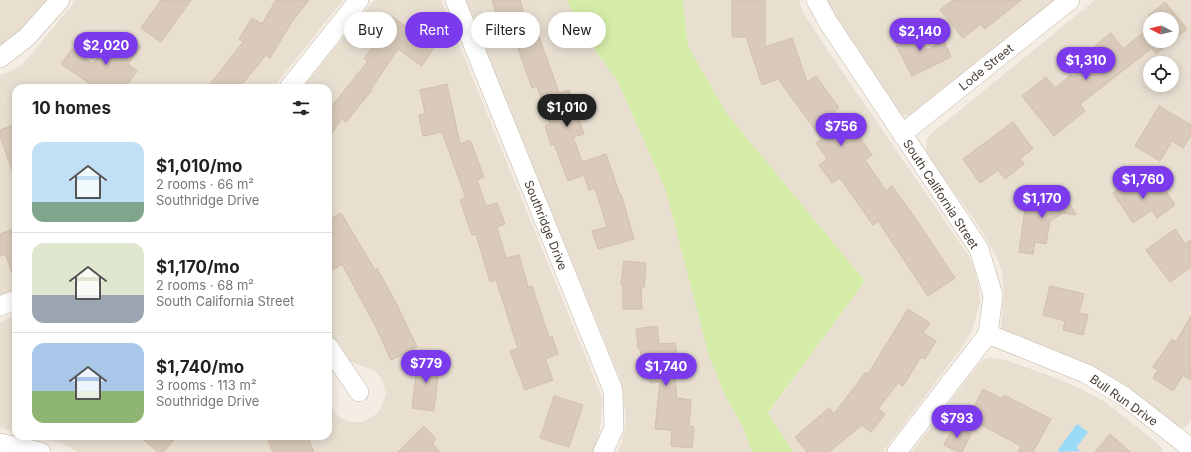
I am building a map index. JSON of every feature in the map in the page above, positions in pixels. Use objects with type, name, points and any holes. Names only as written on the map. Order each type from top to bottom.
[{"type":"street","points":[[0,58],[27,37],[60,0]]},
{"type":"street","points":[[292,84],[358,0]]},
{"type":"street","name":"Southridge Drive","points":[[455,0],[613,390],[614,428],[603,452]]},
{"type":"street","name":"South California Street","points":[[816,0],[828,22],[979,249],[993,295],[988,334]]},
{"type":"street","name":"Lode Street","points":[[902,134],[1070,0]]},
{"type":"street","points":[[0,306],[12,302]]},
{"type":"street","points":[[897,452],[988,334]]},
{"type":"street","name":"Bull Run Drive","points":[[988,334],[1087,374],[1125,397],[1188,447]]},
{"type":"street","points":[[332,352],[359,392]]},
{"type":"street","points":[[0,443],[41,452]]},
{"type":"shaded area","points":[[0,0],[49,0],[34,18],[0,50]]},
{"type":"shaded area","points":[[76,0],[343,0],[276,84],[12,84],[12,292],[0,297],[0,75],[11,71],[24,63]]},
{"type":"shaded area","points":[[374,0],[441,0],[446,12],[405,12],[405,48],[460,48],[602,397],[598,439],[593,452],[77,452],[62,443],[49,440],[332,440],[332,409],[339,417],[351,422],[362,422],[374,416],[381,408],[386,394],[382,379],[375,371],[349,361],[332,336],[332,84],[305,84],[344,37],[344,48],[397,48],[397,12],[364,12]]},
{"type":"shaded area","points":[[465,0],[567,0],[572,12],[548,12],[548,48],[594,48],[619,84],[666,191],[689,276],[726,398],[743,427],[752,452],[618,452],[623,438],[626,416],[620,379],[485,48],[540,48],[540,12],[471,12],[471,15]]},
{"type":"shaded area","points":[[683,0],[799,0],[802,10],[824,45],[969,256],[975,271],[980,302],[972,331],[965,343],[883,452],[793,452],[768,414],[865,281],[727,114],[688,46]]},
{"type":"shaded area","points":[[825,0],[1057,0],[914,116],[898,114]]},
{"type":"shaded area","points":[[1095,0],[1191,0],[1191,420],[1186,426],[1182,428],[1179,427],[1002,330],[1001,325],[1004,292],[1002,273],[997,257],[976,222],[928,156],[926,151],[927,139],[932,133]]},
{"type":"shaded area","points":[[12,317],[12,431],[0,428],[0,322]]},
{"type":"shaded area","points":[[990,358],[1005,360],[1059,379],[1105,402],[1156,442],[1163,452],[912,452],[978,365],[984,359]]},
{"type":"green space","points":[[567,0],[683,0],[688,46],[727,114],[865,281],[768,413],[793,452],[752,452],[743,427],[726,398],[709,356],[666,191],[619,84],[594,48],[606,48],[606,12],[572,12]]},
{"type":"water","points":[[1077,424],[1088,432],[1076,448],[1081,451],[1060,452],[1058,450]]},
{"type":"building","points":[[161,0],[191,0],[161,42],[141,28]]},
{"type":"building","points":[[276,0],[309,0],[291,23],[270,58],[266,55],[242,84],[211,83],[243,42],[239,39],[252,18],[262,24]]},
{"type":"building","points":[[492,0],[520,0],[523,12],[496,12]]},
{"type":"building","points":[[732,0],[765,0],[765,47],[792,38],[807,82],[816,76],[839,108],[832,113],[852,142],[859,136],[872,155],[865,160],[886,191],[892,186],[955,278],[928,296],[878,221],[873,225],[840,178],[832,183],[819,165],[827,159],[816,143],[822,139],[778,79],[762,85],[746,37],[732,37]]},
{"type":"building","points":[[953,0],[1021,0],[985,29],[981,24],[963,38],[940,10]]},
{"type":"building","points":[[1165,2],[1173,12],[1153,12]]},
{"type":"building","points":[[1179,19],[1187,29],[1179,35]]},
{"type":"building","points":[[397,20],[405,26],[405,48],[434,48],[422,66],[398,49],[371,89],[372,90],[346,122],[342,119],[332,133],[332,106],[368,61],[364,59],[371,48],[397,48]]},
{"type":"building","points":[[916,28],[927,50],[944,41],[951,57],[912,76],[893,39]]},
{"type":"building","points":[[1111,33],[1123,49],[1143,33],[1143,48],[1152,48],[1080,104],[1085,111],[1054,136],[1022,96],[1046,77],[1055,88],[1071,75],[1073,77],[1102,54],[1095,46]]},
{"type":"building","points":[[126,35],[141,47],[128,64],[137,71],[128,84],[90,84],[61,64],[72,49],[93,64],[106,47],[114,52]]},
{"type":"building","points":[[540,39],[559,93],[569,90],[584,134],[573,137],[582,162],[606,154],[620,195],[621,194],[634,239],[598,249],[592,231],[607,227],[595,188],[589,190],[584,175],[568,181],[554,144],[551,145],[545,126],[550,124],[537,86],[532,88],[518,48],[540,48]]},
{"type":"building","points":[[1152,48],[1163,48],[1156,54]]},
{"type":"building","points":[[447,84],[460,144],[470,140],[484,177],[477,180],[486,206],[497,203],[505,224],[497,227],[506,258],[519,255],[528,287],[532,286],[549,337],[552,336],[558,354],[545,359],[553,380],[525,390],[510,351],[518,348],[496,280],[490,282],[476,234],[472,235],[460,200],[466,198],[442,132],[423,136],[419,115],[425,113],[420,90]]},
{"type":"building","points":[[1159,106],[1191,125],[1191,135],[1183,148],[1172,141],[1160,161],[1135,146]]},
{"type":"building","points":[[1013,122],[1033,149],[1020,158],[1024,164],[1005,179],[998,170],[980,183],[963,159]]},
{"type":"building","points":[[12,126],[12,170],[0,136],[0,130]]},
{"type":"building","points":[[1137,177],[1148,194],[1162,185],[1175,205],[1157,218],[1152,210],[1133,223],[1113,193]]},
{"type":"building","points":[[1061,188],[1076,215],[1063,213],[1050,221],[1046,244],[1035,242],[1033,254],[1019,252],[1025,208]]},
{"type":"building","points":[[341,213],[375,270],[377,268],[417,347],[391,360],[376,327],[342,264],[332,270],[332,219]]},
{"type":"building","points":[[1175,229],[1185,244],[1191,240],[1191,267],[1170,282],[1146,250]]},
{"type":"building","points":[[12,230],[12,272],[5,254],[0,256],[0,234]]},
{"type":"building","points":[[624,261],[646,263],[644,287],[641,287],[642,309],[623,309],[623,285],[621,285]]},
{"type":"building","points":[[1050,286],[1084,294],[1079,313],[1088,315],[1083,335],[1063,330],[1065,321],[1043,315]]},
{"type":"building","points":[[908,309],[930,323],[923,333],[936,341],[925,359],[921,357],[903,386],[898,383],[878,409],[885,414],[871,432],[862,425],[829,452],[807,452],[795,437],[829,408],[834,414],[866,372],[868,374]]},
{"type":"building","points":[[1191,316],[1191,380],[1183,375],[1173,391],[1153,378],[1158,370],[1153,367],[1172,339],[1176,342]]},
{"type":"building","points":[[657,326],[659,344],[675,343],[677,356],[672,357],[677,398],[691,400],[689,426],[694,427],[692,448],[671,446],[672,430],[655,429],[660,382],[650,383],[649,371],[643,371],[636,329]]},
{"type":"building","points":[[418,357],[440,359],[434,411],[412,408]]},
{"type":"building","points":[[983,389],[1002,399],[1004,395],[1051,419],[1033,452],[1018,452],[1021,446],[968,418]]},
{"type":"building","points":[[554,396],[583,405],[569,447],[540,438]]},
{"type":"building","points":[[954,425],[971,434],[962,452],[958,452],[944,445]]},
{"type":"building","points":[[424,426],[436,439],[432,443],[440,452],[398,452]]},
{"type":"building","points":[[1110,434],[1130,452],[1095,452]]},
{"type":"building","points":[[144,440],[174,440],[164,452],[158,452]]},
{"type":"building","points":[[268,440],[309,440],[314,452],[273,452]]}]
